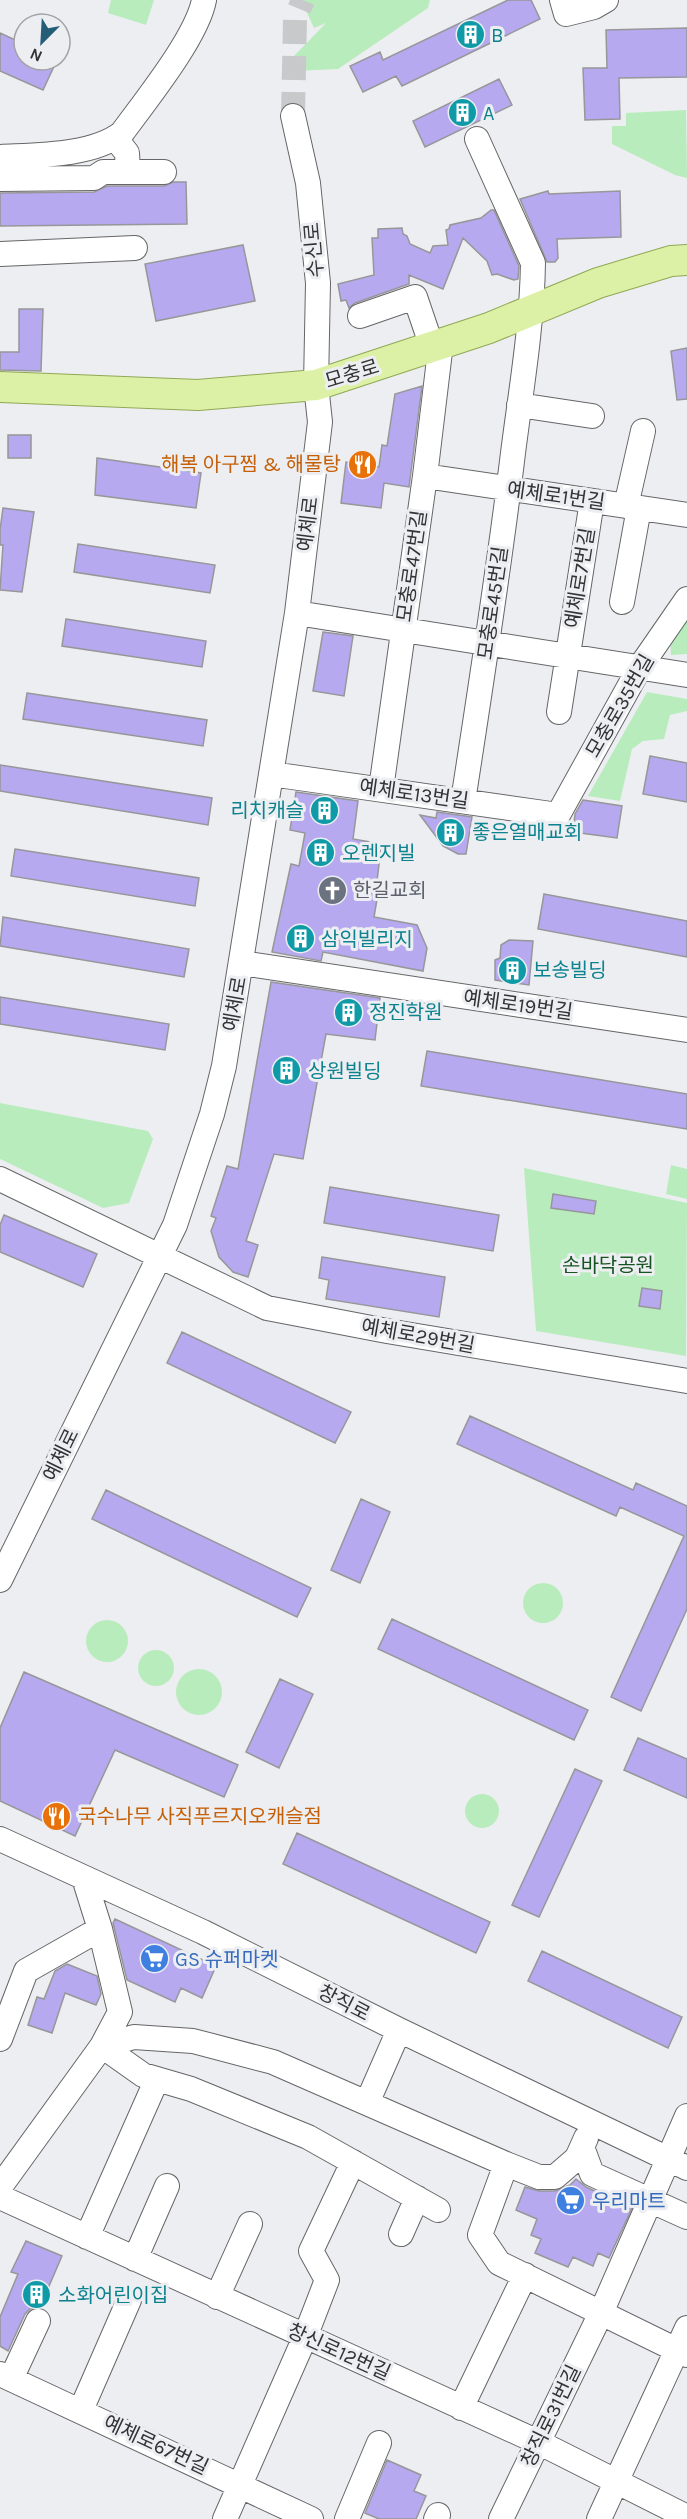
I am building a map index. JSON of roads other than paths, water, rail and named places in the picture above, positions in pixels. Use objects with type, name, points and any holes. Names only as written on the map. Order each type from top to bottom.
[{"type":"main road","name":"모충로","points":[[0,387],[198,395],[316,385],[489,328],[598,283],[671,261],[687,260]]},
{"type":"street","points":[[0,157],[87,149],[108,143],[122,133],[188,38],[202,10],[204,0]]},
{"type":"street","points":[[564,7],[594,7],[606,0]]},
{"type":"street","name":"수신로","points":[[293,116],[308,183],[318,283],[316,385]]},
{"type":"street","points":[[115,138],[127,153],[128,172]]},
{"type":"street","name":"모충로45번길","points":[[463,801],[509,489],[531,310],[533,263],[477,139]]},
{"type":"street","points":[[0,179],[94,178],[103,172],[164,172]]},
{"type":"street","points":[[0,254],[135,248]]},
{"type":"street","points":[[360,316],[415,297],[436,345]]},
{"type":"street","name":"모충로47번길","points":[[381,789],[425,477],[436,345]]},
{"type":"street","name":"예체로","points":[[0,1580],[175,1225],[212,1114],[224,1066],[242,963],[297,613],[320,422],[316,385]]},
{"type":"street","points":[[519,405],[592,416]]},
{"type":"street","points":[[622,602],[643,431]]},
{"type":"street","name":"예체로1번길","points":[[425,477],[687,515]]},
{"type":"street","name":"예체로7번길","points":[[559,712],[592,501]]},
{"type":"street","name":"모충로35번길","points":[[558,815],[640,667],[687,599]]},
{"type":"street","name":"예체로7번길","points":[[297,613],[687,675]]},
{"type":"street","name":"예체로13번길","points":[[271,774],[558,815]]},
{"type":"street","name":"예체로19번길","points":[[242,963],[687,1030]]},
{"type":"street","name":"예체로29번길","points":[[0,1179],[267,1308],[387,1331],[687,1380]]},
{"type":"street","name":"창직로","points":[[0,1839],[213,1936],[399,2030],[678,2164]]},
{"type":"street","points":[[0,2187],[102,2046],[120,2012],[100,1929],[84,1878]]},
{"type":"street","points":[[0,2039],[26,1971],[100,1929]]},
{"type":"street","points":[[367,2103],[399,2030]]},
{"type":"street","points":[[102,2046],[134,2037],[193,2041],[273,2062],[539,2177],[555,2177],[577,2158],[594,2123]]},
{"type":"street","points":[[102,2046],[143,2075],[191,2089],[308,2137],[427,2204],[401,2234]]},
{"type":"street","points":[[87,2237],[157,2079]]},
{"type":"street","name":"창직로31번길","points":[[501,2519],[601,2313],[651,2200],[678,2164],[687,2116]]},
{"type":"street","points":[[582,2147],[592,2174],[687,2217]]},
{"type":"street","points":[[225,2519],[305,2337],[327,2280],[311,2251],[353,2162]]},
{"type":"street","points":[[506,2164],[480,2235],[499,2263],[682,2353]]},
{"type":"street","points":[[135,2259],[167,2186]]},
{"type":"street","name":"창신로12번길","points":[[0,2198],[538,2442],[687,2518]]},
{"type":"street","points":[[217,2297],[250,2224]]},
{"type":"street","points":[[461,2408],[525,2275]]},
{"type":"street","points":[[81,2410],[129,2300]]},
{"type":"street","points":[[5,2376],[38,2321]]},
{"type":"street","points":[[599,2519],[682,2353],[687,2328]]},
{"type":"street","name":"예체로67번길","points":[[5,2376],[240,2484],[310,2519]]},
{"type":"street","points":[[346,2519],[379,2443]]},
{"type":"tunnel","points":[[293,116],[295,19],[303,0]]},
{"type":"place","name":"B","points":[[470,35]]},
{"type":"place","name":"A","points":[[462,113]]},
{"type":"place","name":"해복 아구찜 & 해물탕","points":[[362,464]]},
{"type":"place","name":"리치캐슬","points":[[325,810]]},
{"type":"place","name":"좋은열매교회","points":[[451,832]]},
{"type":"place","name":"오렌지빌","points":[[321,853]]},
{"type":"place","name":"한길교회","points":[[332,890]]},
{"type":"place","name":"삼익빌리지","points":[[300,939]]},
{"type":"place","name":"보송빌딩","points":[[512,970]]},
{"type":"place","name":"정진학원","points":[[348,1012]]},
{"type":"place","name":"상원빌딩","points":[[287,1071]]},
{"type":"place","name":"국수나무 사직푸르지오캐슬점","points":[[57,1816]]},
{"type":"place","name":"GS 슈퍼마켓","points":[[154,1959]]},
{"type":"place","name":"우리마트","points":[[571,2201]]},
{"type":"place","name":"소화어린이집","points":[[37,2295]]},
{"type":"park label","name":"손바닥공원","points":[[608,1265]]}]
